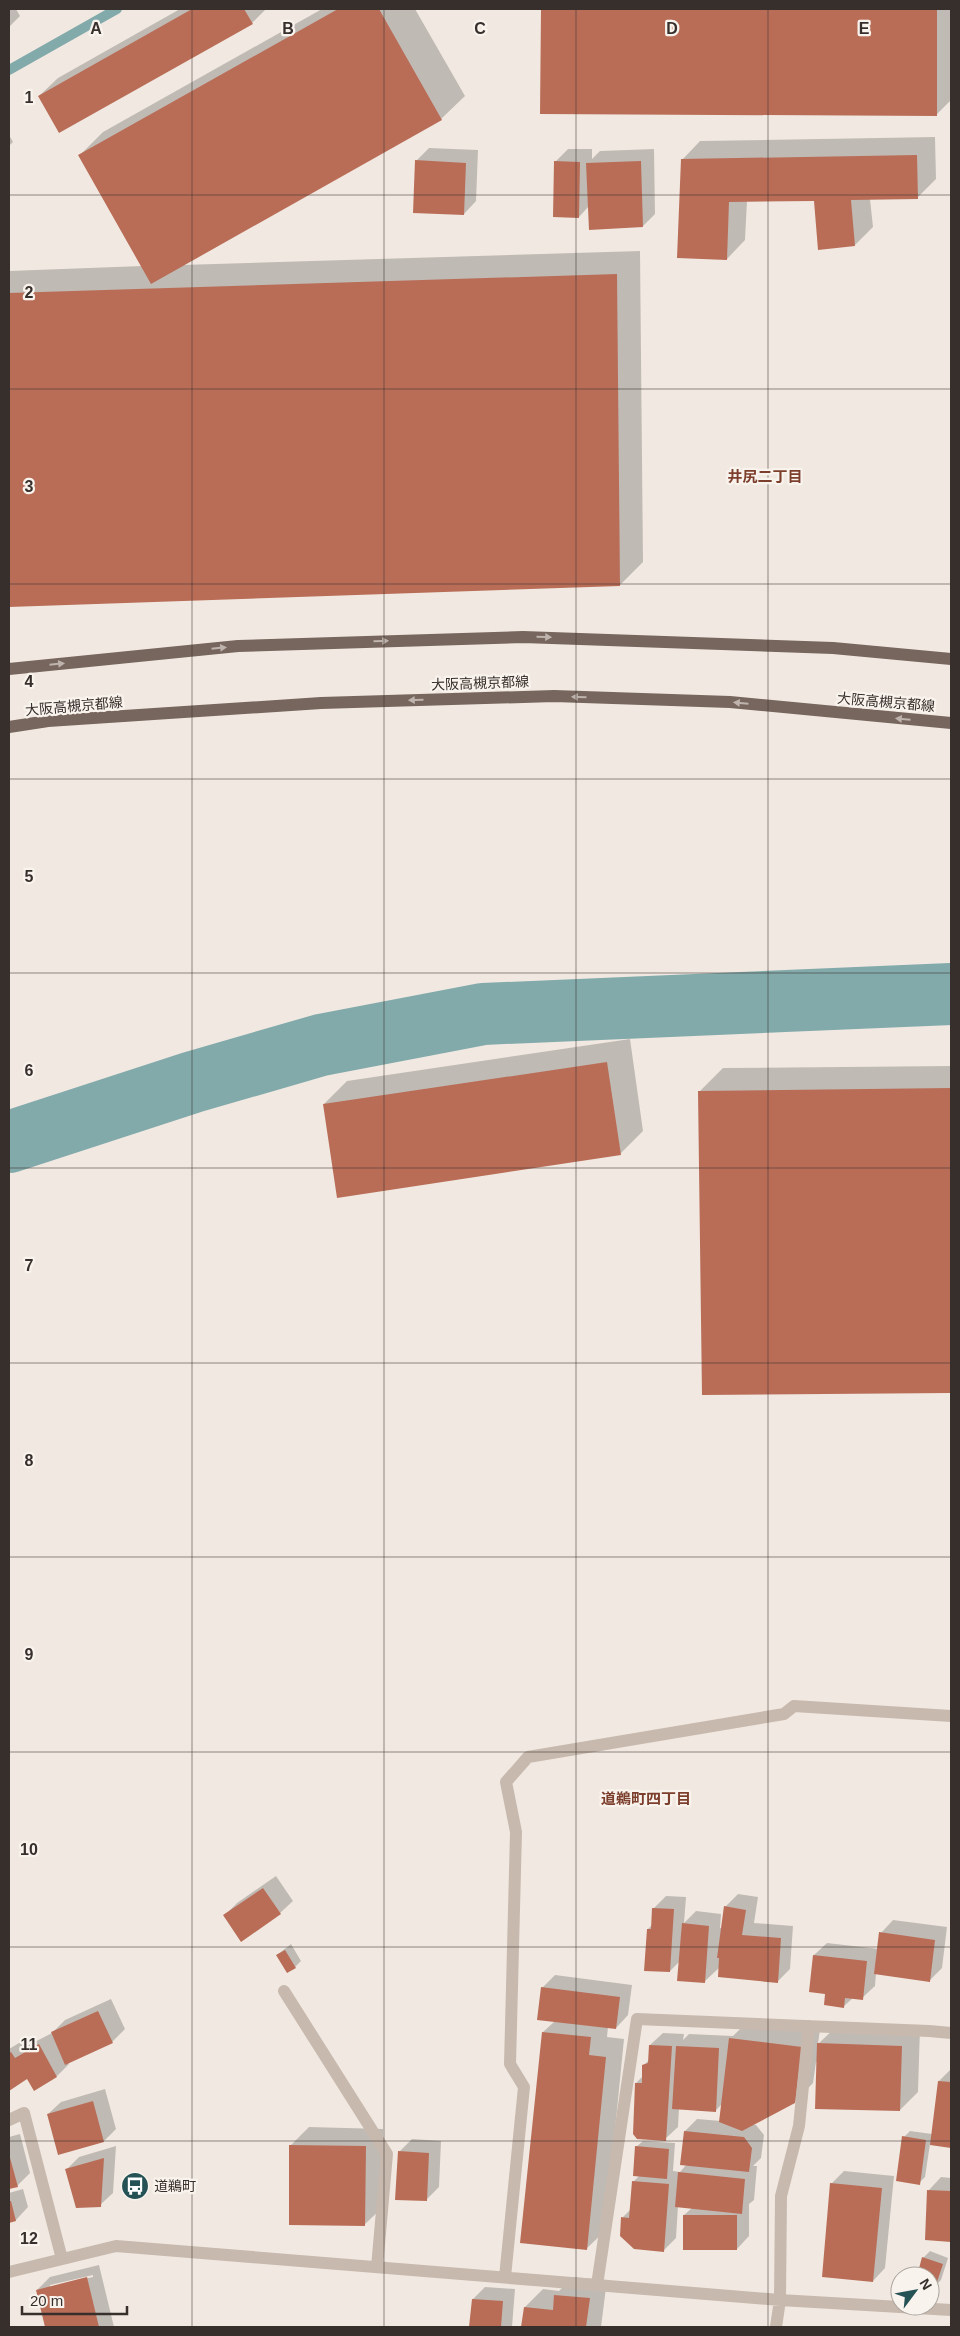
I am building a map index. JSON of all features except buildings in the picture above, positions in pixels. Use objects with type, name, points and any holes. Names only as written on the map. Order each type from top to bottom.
[{"type":"main road","points":[[9,669],[238,646],[523,637],[833,648],[951,659]]},
{"type":"main road","name":"大阪高槻京都線","points":[[9,727],[48,722],[321,703],[554,696],[730,702],[951,723]]},
{"type":"street","points":[[505,2277],[524,2087],[510,2064],[516,1832],[506,1782],[528,1757],[784,1714],[794,1706],[951,1716]]},
{"type":"street","points":[[284,1991],[386,2154],[377,2267]]},
{"type":"street","points":[[597,2285],[637,2019],[951,2034]]},
{"type":"street","points":[[776,2327],[780,2300],[781,2196],[798,2126],[809,2026]]},
{"type":"street","points":[[9,2120],[24,2113],[62,2259]]},
{"type":"street","points":[[9,2272],[116,2246],[780,2300],[951,2310]]},
{"type":"waterway","points":[[9,70],[117,9]]},
{"type":"waterway","points":[[9,1116],[329,1018],[484,994],[951,972]]},
{"type":"waterway","points":[[9,1142],[193,1082],[321,1045],[483,1014],[951,994]]},
{"type":"place","name":"道鵜町","points":[[135,2186]]},
{"type":"district","name":"井尻二丁目","points":[[765,476]]},
{"type":"district","name":"道鵜町四丁目","points":[[646,1798]]}]
